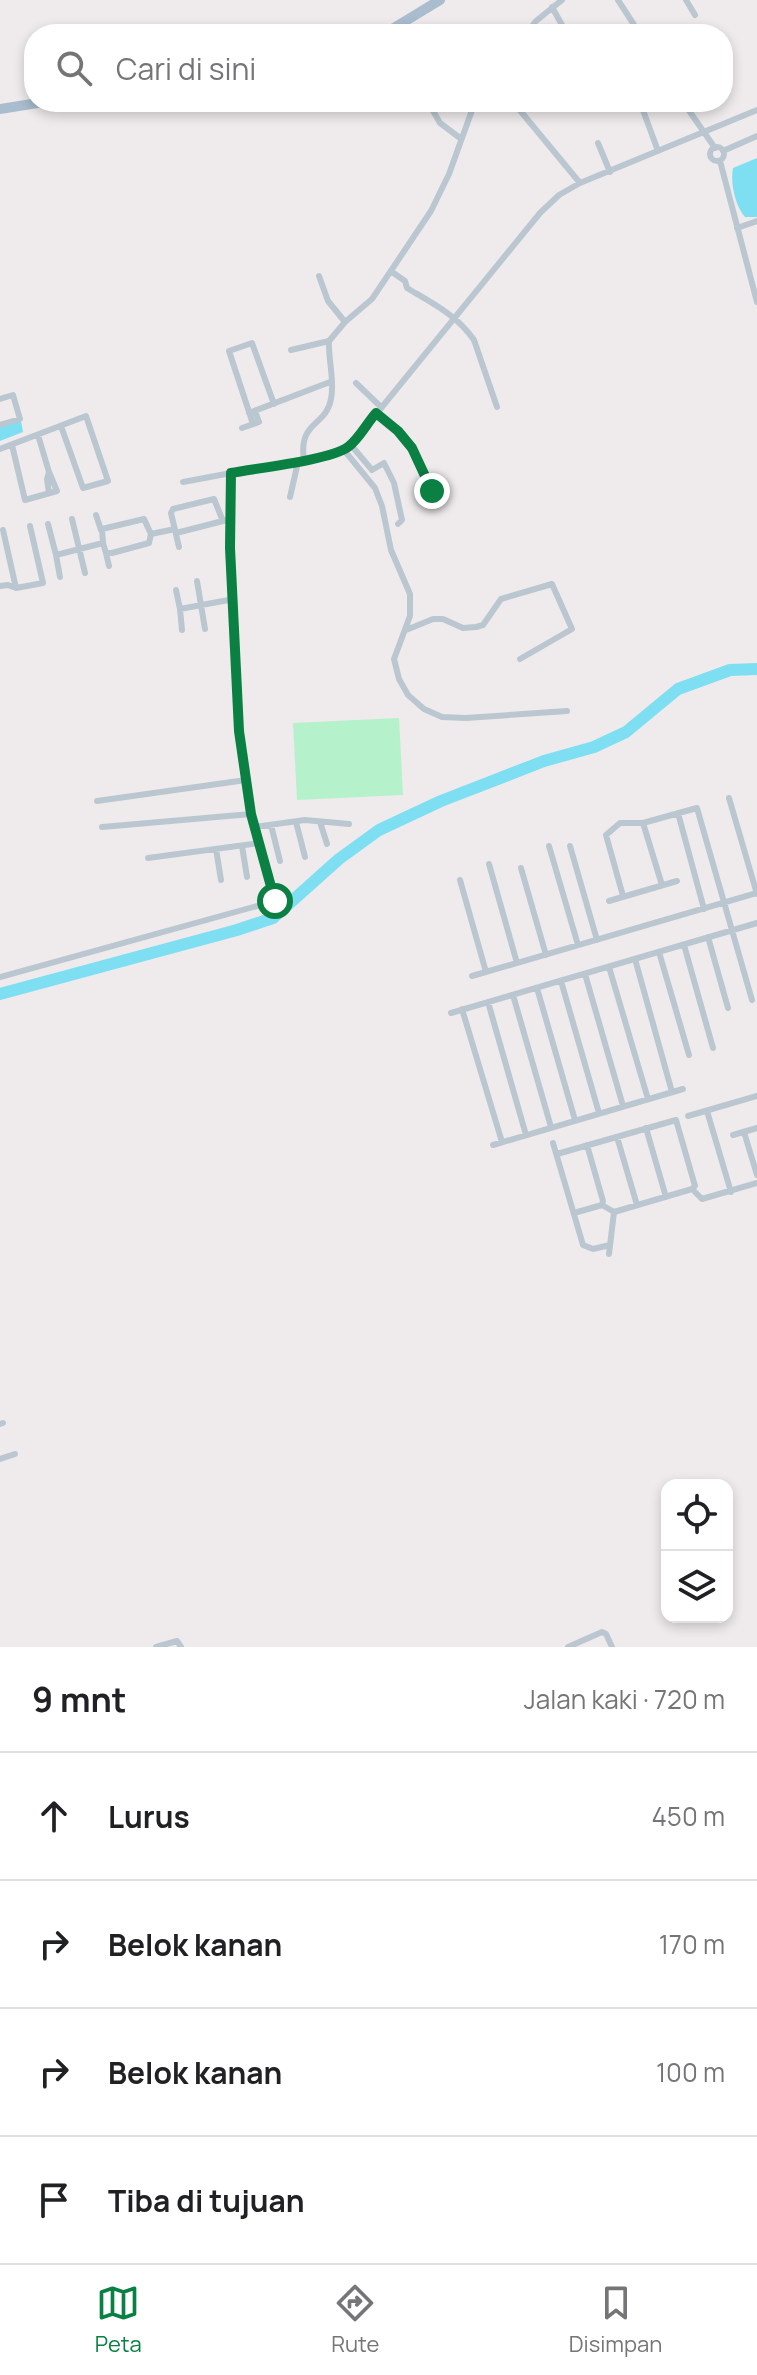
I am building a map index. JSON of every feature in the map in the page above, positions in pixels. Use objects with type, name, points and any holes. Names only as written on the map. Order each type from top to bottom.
[{"type":"main road","points":[[402,24],[440,0]]},
{"type":"main road","points":[[0,109],[24,105]]},
{"type":"street","points":[[536,24],[562,0]]},
{"type":"street","points":[[618,0],[634,24]]},
{"type":"street","points":[[686,0],[695,15]]},
{"type":"street","points":[[552,7],[561,24]]},
{"type":"street","points":[[183,482],[301,461],[348,448],[540,213],[559,195],[580,183],[757,110]]},
{"type":"street","points":[[434,112],[440,123],[460,138]]},
{"type":"street","points":[[291,350],[329,341],[345,322],[372,299],[431,211],[449,174],[471,112]]},
{"type":"street","points":[[521,112],[580,183]]},
{"type":"street","points":[[644,112],[658,151]]},
{"type":"street","points":[[689,112],[715,148],[723,151],[757,136]]},
{"type":"street","points":[[598,143],[610,172]]},
{"type":"street","points":[[715,148],[710,155],[720,161]]},
{"type":"street","points":[[723,151],[720,161],[757,302]]},
{"type":"street","points":[[737,228],[757,221]]},
{"type":"street","points":[[392,272],[405,281],[407,288],[456,317],[474,340],[497,407]]},
{"type":"street","points":[[319,276],[328,301],[345,322]]},
{"type":"street","points":[[290,497],[306,431],[330,403],[329,341]]},
{"type":"street","points":[[242,428],[259,422],[252,412],[229,351],[252,343],[274,404]]},
{"type":"street","points":[[252,412],[330,382]]},
{"type":"street","points":[[356,383],[412,448],[429,489],[445,487]]},
{"type":"street","points":[[0,399],[13,395],[20,419],[0,425]]},
{"type":"street","points":[[0,449],[86,416],[108,481],[83,488],[61,426]]},
{"type":"street","points":[[12,445],[25,500],[49,493],[49,472],[38,435]]},
{"type":"street","points":[[348,448],[372,470],[384,463],[394,483],[402,520],[398,524]]},
{"type":"street","points":[[348,448],[382,506],[391,550],[410,594],[410,616],[394,666],[408,695],[424,709],[442,717],[567,711]]},
{"type":"street","points":[[0,977],[273,903],[275,899],[251,814],[239,731],[231,473]]},
{"type":"street","points":[[179,547],[171,513],[173,509],[214,499],[223,521]]},
{"type":"street","points":[[96,515],[109,566]]},
{"type":"street","points":[[72,519],[85,573]]},
{"type":"street","points":[[101,530],[144,519],[151,534],[149,543],[106,553]]},
{"type":"street","points":[[151,534],[231,519]]},
{"type":"street","points":[[48,524],[60,577]]},
{"type":"street","points":[[0,586],[16,588],[43,583],[30,526]]},
{"type":"street","points":[[3,530],[16,588]]},
{"type":"street","points":[[56,555],[103,543]]},
{"type":"street","points":[[197,581],[205,629]]},
{"type":"street","points":[[406,630],[433,619],[443,619],[463,628],[483,625],[501,599],[552,584],[572,629],[520,659]]},
{"type":"street","points":[[176,590],[182,630]]},
{"type":"street","points":[[180,609],[234,599]]},
{"type":"street","points":[[97,801],[246,780]]},
{"type":"street","points":[[472,976],[757,894],[729,798]]},
{"type":"street","points":[[623,896],[606,835],[620,823],[643,823],[697,808],[752,1000]]},
{"type":"street","points":[[678,813],[704,909]]},
{"type":"street","points":[[102,827],[251,814]]},
{"type":"street","points":[[254,827],[296,822],[349,824]]},
{"type":"street","points":[[296,822],[305,857]]},
{"type":"street","points":[[320,822],[327,844]]},
{"type":"street","points":[[643,823],[662,885]]},
{"type":"street","points":[[271,825],[280,861]]},
{"type":"street","points":[[148,858],[259,843]]},
{"type":"street","points":[[242,846],[247,877]]},
{"type":"street","points":[[549,846],[578,945]]},
{"type":"street","points":[[570,846],[597,940]]},
{"type":"street","points":[[216,849],[221,880]]},
{"type":"street","points":[[489,864],[517,963]]},
{"type":"street","points":[[521,868],[546,955]]},
{"type":"street","points":[[460,880],[486,972]]},
{"type":"street","points":[[609,901],[677,881]]},
{"type":"street","points":[[451,1013],[756,925]]},
{"type":"street","points":[[708,937],[728,1008]]},
{"type":"street","points":[[684,945],[713,1048]]},
{"type":"street","points":[[659,952],[689,1055]]},
{"type":"street","points":[[635,959],[672,1092]]},
{"type":"street","points":[[609,967],[648,1099]]},
{"type":"street","points":[[585,974],[623,1106]]},
{"type":"street","points":[[561,981],[599,1113]]},
{"type":"street","points":[[537,988],[575,1120]]},
{"type":"street","points":[[513,995],[551,1127]]},
{"type":"street","points":[[488,1002],[526,1135]]},
{"type":"street","points":[[462,1009],[502,1142]]},
{"type":"street","points":[[493,1145],[683,1089]]},
{"type":"street","points":[[688,1116],[757,1096]]},
{"type":"street","points":[[707,1111],[731,1192]]},
{"type":"street","points":[[557,1154],[587,1145],[617,1137],[646,1128],[676,1120],[695,1186],[614,1212],[602,1205],[587,1145]]},
{"type":"street","points":[[646,1128],[666,1197]]},
{"type":"street","points":[[733,1135],[757,1128]]},
{"type":"street","points":[[744,1132],[757,1175]]},
{"type":"street","points":[[617,1137],[637,1205]]},
{"type":"street","points":[[553,1143],[583,1245],[593,1249],[610,1245]]},
{"type":"street","points":[[692,1189],[702,1199],[757,1183]]},
{"type":"street","points":[[574,1213],[602,1205]]},
{"type":"street","points":[[609,1254],[614,1212]]},
{"type":"street","points":[[0,1459],[15,1454]]},
{"type":"street","points":[[568,1647],[602,1632],[612,1647]]},
{"type":"street","points":[[156,1647],[177,1641],[181,1647]]},
{"type":"green space","points":[[399,718],[403,795],[297,800],[293,723]]},
{"type":"water","points":[[757,158],[757,217],[745,217],[734,194],[733,168]]},
{"type":"water","points":[[21,421],[23,432],[0,441],[0,427]]},
{"type":"waterway","points":[[0,994],[273,918],[339,859],[379,830],[441,801],[544,761],[594,747],[626,732],[678,689],[730,670],[757,669]]},
{"type":"route","points":[[275,901],[251,814],[239,731],[230,548],[231,473],[304,461],[344,450],[376,413],[398,431],[412,448],[432,491]]}]
